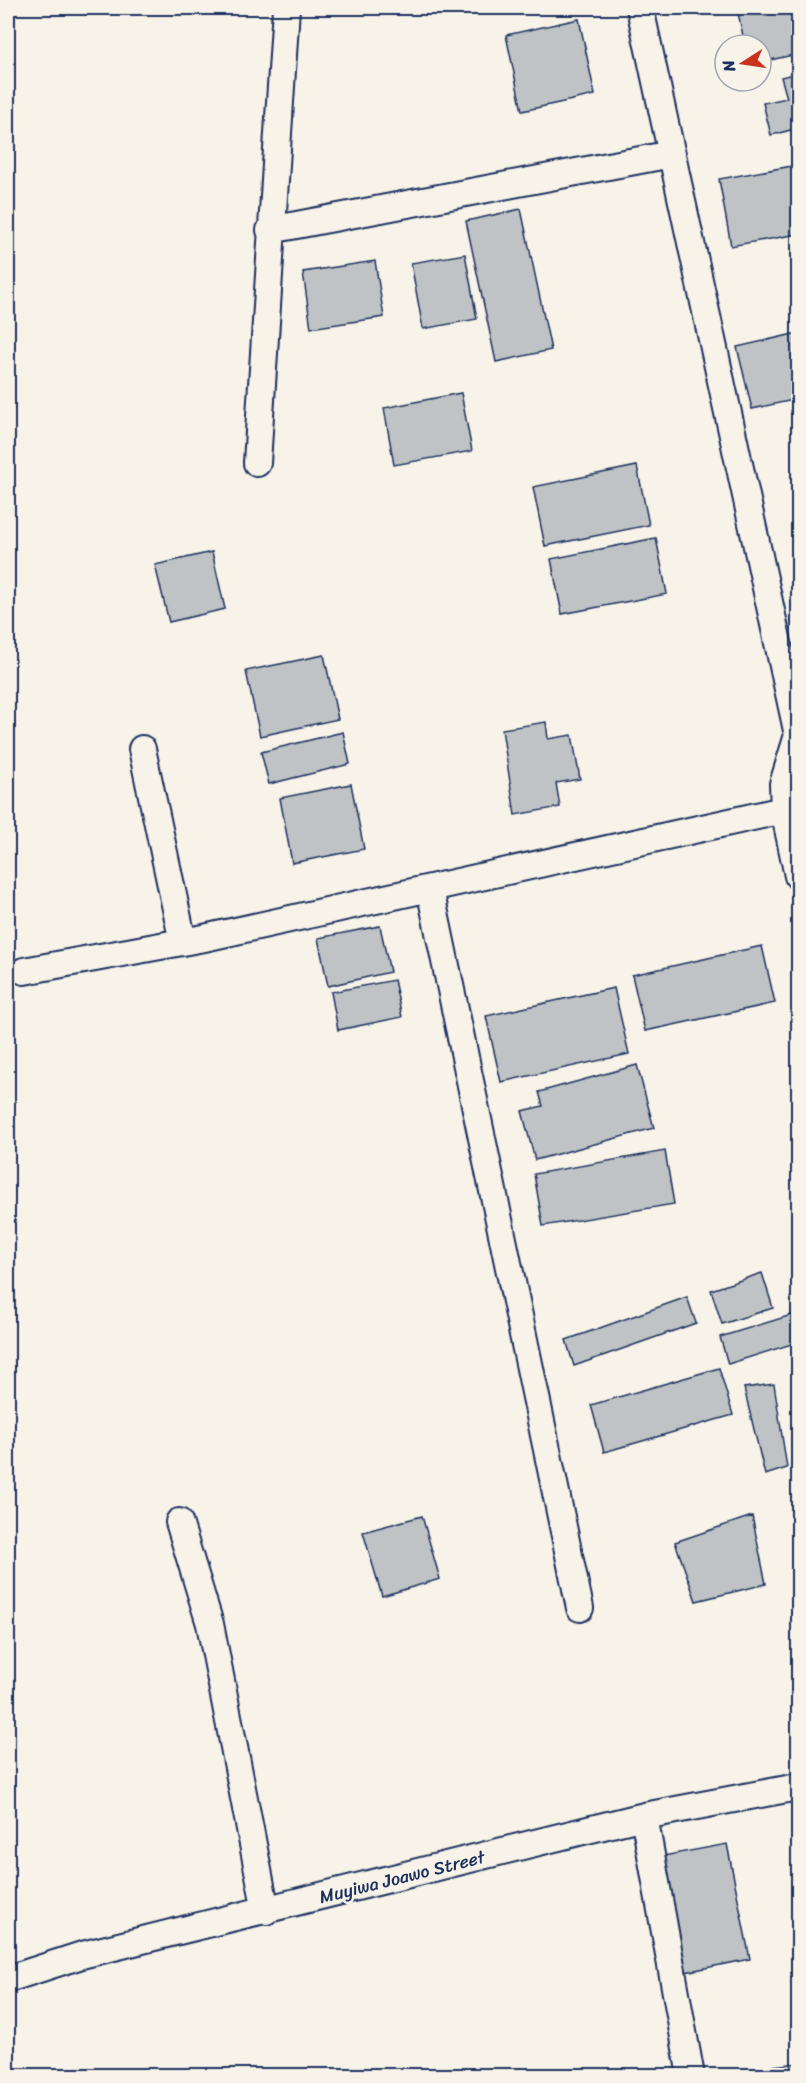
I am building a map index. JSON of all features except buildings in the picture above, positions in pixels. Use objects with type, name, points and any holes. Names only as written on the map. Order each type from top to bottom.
[{"type":"street","points":[[257,463],[270,230],[286,8]]},
{"type":"street","points":[[640,8],[798,735],[792,762],[783,784],[784,810],[798,876]]},
{"type":"street","points":[[270,230],[672,154]]},
{"type":"street","points":[[142,749],[183,942]]},
{"type":"street","points":[[24,971],[183,942],[784,810]]},
{"type":"street","points":[[430,889],[580,1608]]},
{"type":"street","points":[[179,1522],[210,1624],[266,1911]]},
{"type":"street","name":"Muyiwa Joawo Street","points":[[8,1979],[82,1955],[644,1816],[798,1786]]},
{"type":"street","points":[[644,1816],[691,2076]]}]
